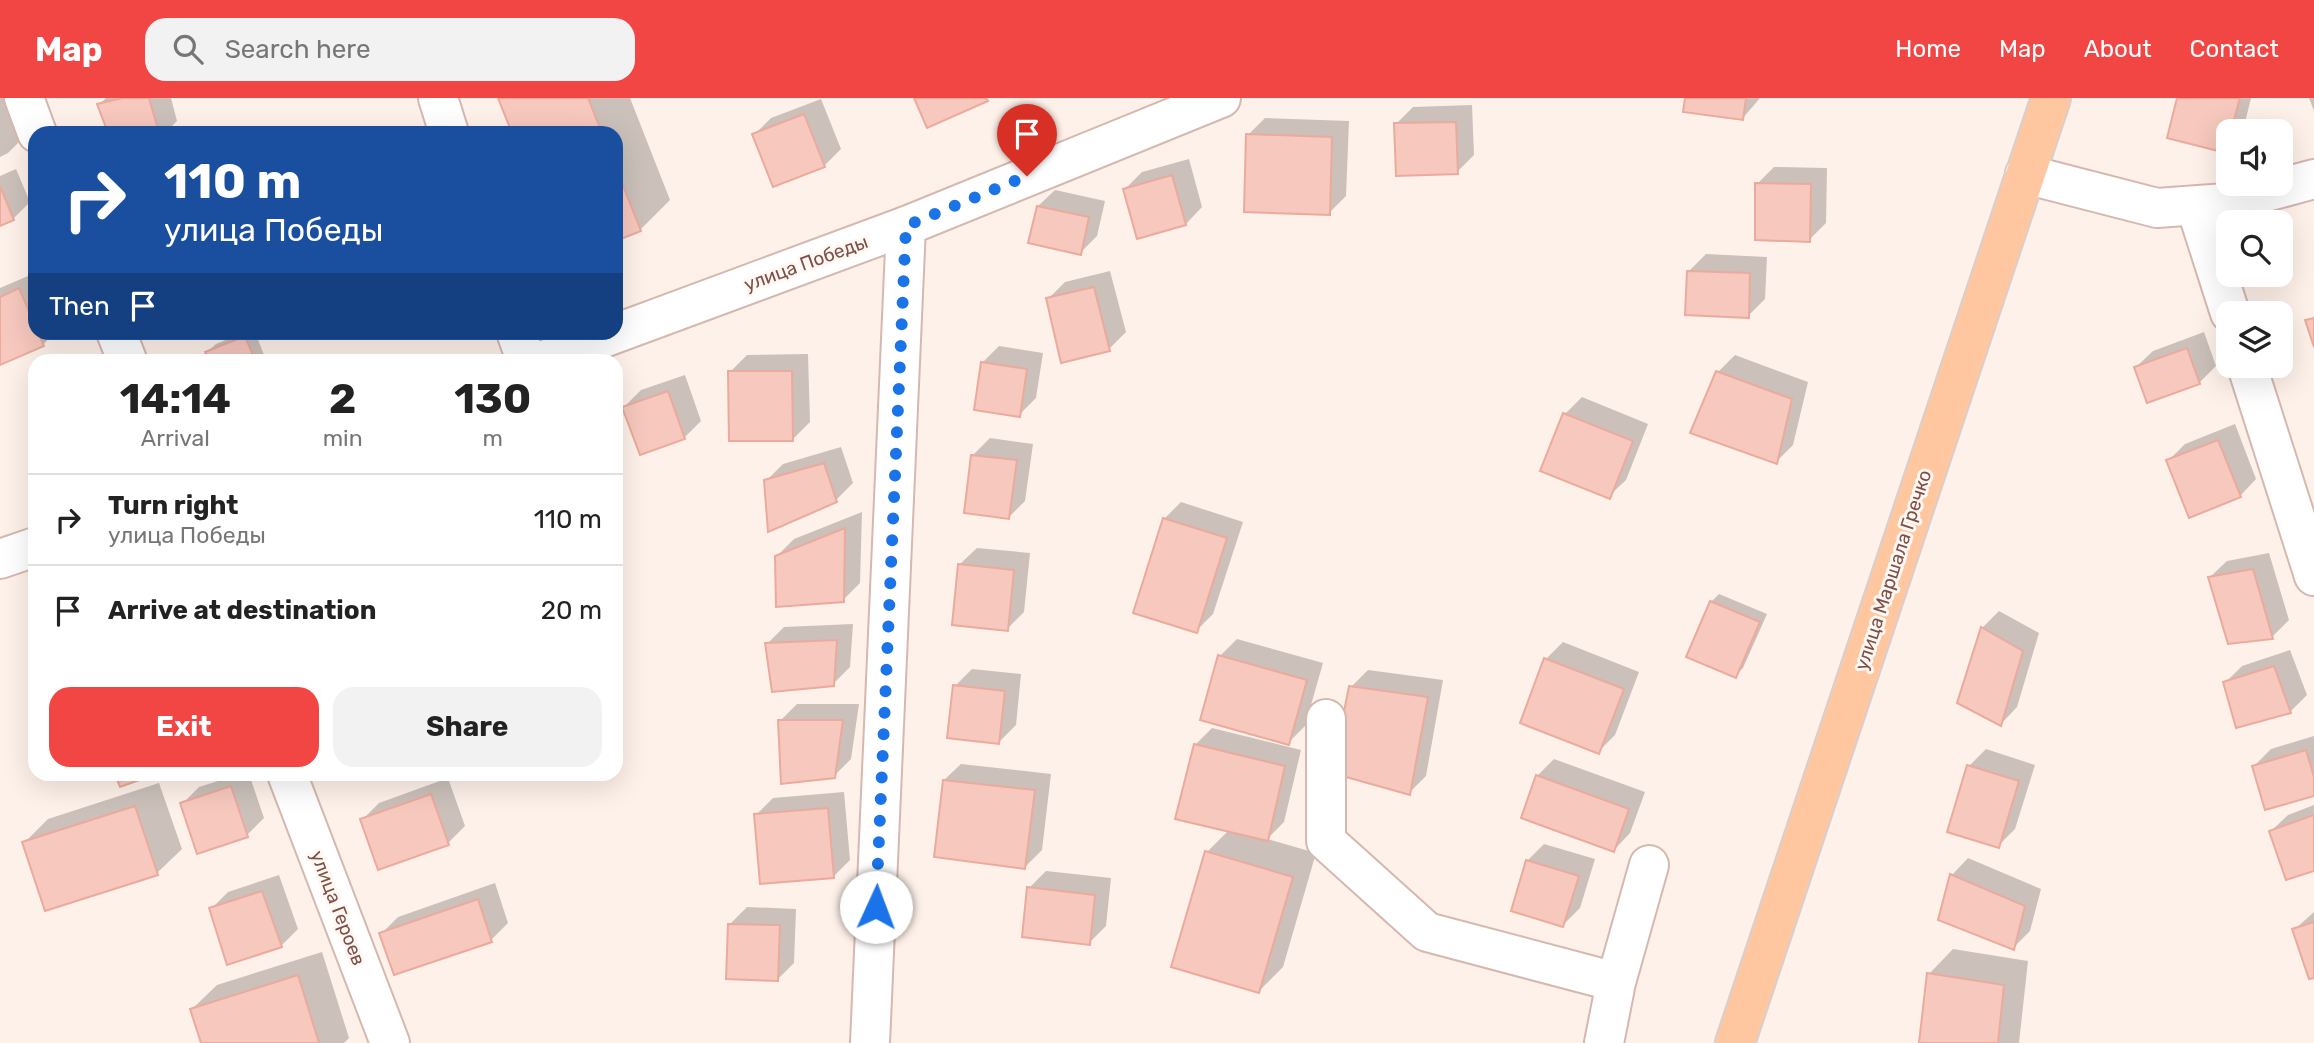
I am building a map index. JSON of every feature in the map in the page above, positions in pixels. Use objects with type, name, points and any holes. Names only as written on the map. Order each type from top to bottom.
[{"type":"main road","name":"улица Маршала Гречко","points":[[1735,1043],[2051,98]]},
{"type":"street","points":[[24,98],[34,126]]},
{"type":"street","points":[[438,98],[447,126]]},
{"type":"street","name":"улица Победы","points":[[623,331],[906,226],[1221,98]]},
{"type":"street","points":[[2025,174],[2157,208],[2226,203],[2314,179]]},
{"type":"street","points":[[2196,207],[2226,301]]},
{"type":"street","points":[[870,1043],[906,226]]},
{"type":"street","name":"улица Победы","points":[[560,354],[598,340]]},
{"type":"street","points":[[2251,378],[2314,576]]},
{"type":"street","points":[[0,559],[28,549]]},
{"type":"street","points":[[1326,719],[1326,841],[1427,932],[1615,982]]},
{"type":"street","name":"улица Героев","points":[[290,781],[390,1043]]},
{"type":"street","points":[[1604,1043],[1615,982],[1649,865]]},
{"type":"building","points":[[122,98],[149,98],[157,126],[105,126],[97,104]]},
{"type":"building","points":[[498,98],[588,98],[599,126],[509,126]]},
{"type":"building","points":[[914,98],[986,98],[988,101],[927,128]]},
{"type":"building","points":[[1685,98],[1746,98],[1743,120],[1683,112]]},
{"type":"building","points":[[2177,98],[2240,98],[2234,119],[2216,119],[2216,150],[2167,138]]},
{"type":"building","points":[[804,114],[825,167],[773,187],[752,134]]},
{"type":"building","points":[[1456,122],[1458,174],[1396,176],[1394,123]]},
{"type":"building","points":[[1246,134],[1332,137],[1330,215],[1244,212]]},
{"type":"building","points":[[1172,175],[1186,225],[1137,239],[1123,189]]},
{"type":"building","points":[[1755,183],[1811,184],[1810,242],[1755,240]]},
{"type":"building","points":[[0,186],[14,220],[0,226]]},
{"type":"building","points":[[623,186],[641,231],[623,238]]},
{"type":"building","points":[[1037,206],[1089,217],[1081,255],[1028,243]]},
{"type":"building","points":[[1687,271],[1750,273],[1749,318],[1685,315]]},
{"type":"building","points":[[1094,287],[1110,351],[1061,363],[1046,298]]},
{"type":"building","points":[[19,288],[28,309],[28,340],[41,340],[44,346],[0,365],[0,297]]},
{"type":"building","points":[[2314,318],[2314,347],[2305,320]]},
{"type":"building","points":[[235,340],[247,340],[252,354],[206,354],[205,352]]},
{"type":"building","points":[[2187,348],[2200,384],[2147,403],[2134,367]]},
{"type":"building","points":[[981,362],[1027,369],[1020,417],[974,410]]},
{"type":"building","points":[[728,371],[792,371],[793,441],[729,441]]},
{"type":"building","points":[[1716,371],[1792,399],[1777,464],[1690,433]]},
{"type":"building","points":[[668,391],[685,439],[640,455],[623,407]]},
{"type":"building","points":[[1563,413],[1633,441],[1610,499],[1540,471]]},
{"type":"building","points":[[2218,440],[2241,497],[2189,518],[2166,460]]},
{"type":"building","points":[[971,455],[1017,460],[1009,519],[964,513]]},
{"type":"building","points":[[824,463],[837,502],[768,532],[764,480]]},
{"type":"building","points":[[1163,518],[1227,538],[1197,633],[1133,613]]},
{"type":"building","points":[[845,528],[844,602],[776,607],[775,556]]},
{"type":"building","points":[[958,564],[1014,570],[1008,631],[952,625]]},
{"type":"building","points":[[2253,569],[2273,639],[2228,644],[2208,577]]},
{"type":"building","points":[[1710,601],[1760,622],[1736,678],[1686,657]]},
{"type":"building","points":[[1981,627],[2023,651],[2001,726],[1957,703]]},
{"type":"building","points":[[837,640],[834,686],[772,692],[765,643]]},
{"type":"building","points":[[1218,655],[1307,680],[1289,745],[1200,720]]},
{"type":"building","points":[[1544,658],[1624,689],[1599,754],[1520,723]]},
{"type":"building","points":[[2274,666],[2291,713],[2236,728],[2223,682]]},
{"type":"building","points":[[953,685],[1005,691],[999,744],[947,738]]},
{"type":"building","points":[[1349,686],[1428,697],[1410,795],[1332,773]]},
{"type":"building","points":[[778,720],[843,720],[835,778],[781,784]]},
{"type":"building","points":[[1194,744],[1285,766],[1268,841],[1175,819]]},
{"type":"building","points":[[2306,750],[2314,777],[2314,796],[2265,810],[2252,766]]},
{"type":"building","points":[[1967,765],[2019,781],[1999,848],[1947,832]]},
{"type":"building","points":[[1536,775],[1629,809],[1614,852],[1521,818]]},
{"type":"building","points":[[943,780],[1035,790],[1025,869],[934,857]]},
{"type":"building","points":[[118,781],[137,781],[120,787]]},
{"type":"building","points":[[231,786],[248,837],[197,854],[180,803]]},
{"type":"building","points":[[431,794],[449,845],[378,870],[360,819]]},
{"type":"building","points":[[135,806],[158,875],[45,911],[22,842]]},
{"type":"building","points":[[828,808],[834,878],[760,884],[754,814]]},
{"type":"building","points":[[2314,815],[2314,871],[2286,880],[2269,831]]},
{"type":"building","points":[[1205,851],[1293,877],[1259,993],[1171,967]]},
{"type":"building","points":[[1526,860],[1579,876],[1563,927],[1511,911]]},
{"type":"building","points":[[1950,874],[2025,906],[2014,950],[1938,920]]},
{"type":"building","points":[[1027,887],[1095,895],[1090,945],[1022,937]]},
{"type":"building","points":[[262,891],[282,947],[227,965],[209,908]]},
{"type":"building","points":[[478,899],[492,942],[394,975],[379,933]]},
{"type":"building","points":[[2314,922],[2314,978],[2309,979],[2292,929]]},
{"type":"building","points":[[728,924],[780,925],[778,981],[726,979]]},
{"type":"building","points":[[1927,973],[2004,985],[1998,1043],[1919,1043]]},
{"type":"building","points":[[298,975],[319,1043],[201,1043],[190,1009]]},
{"type":"route","points":[[876,907],[906,226],[1027,176]]}]
